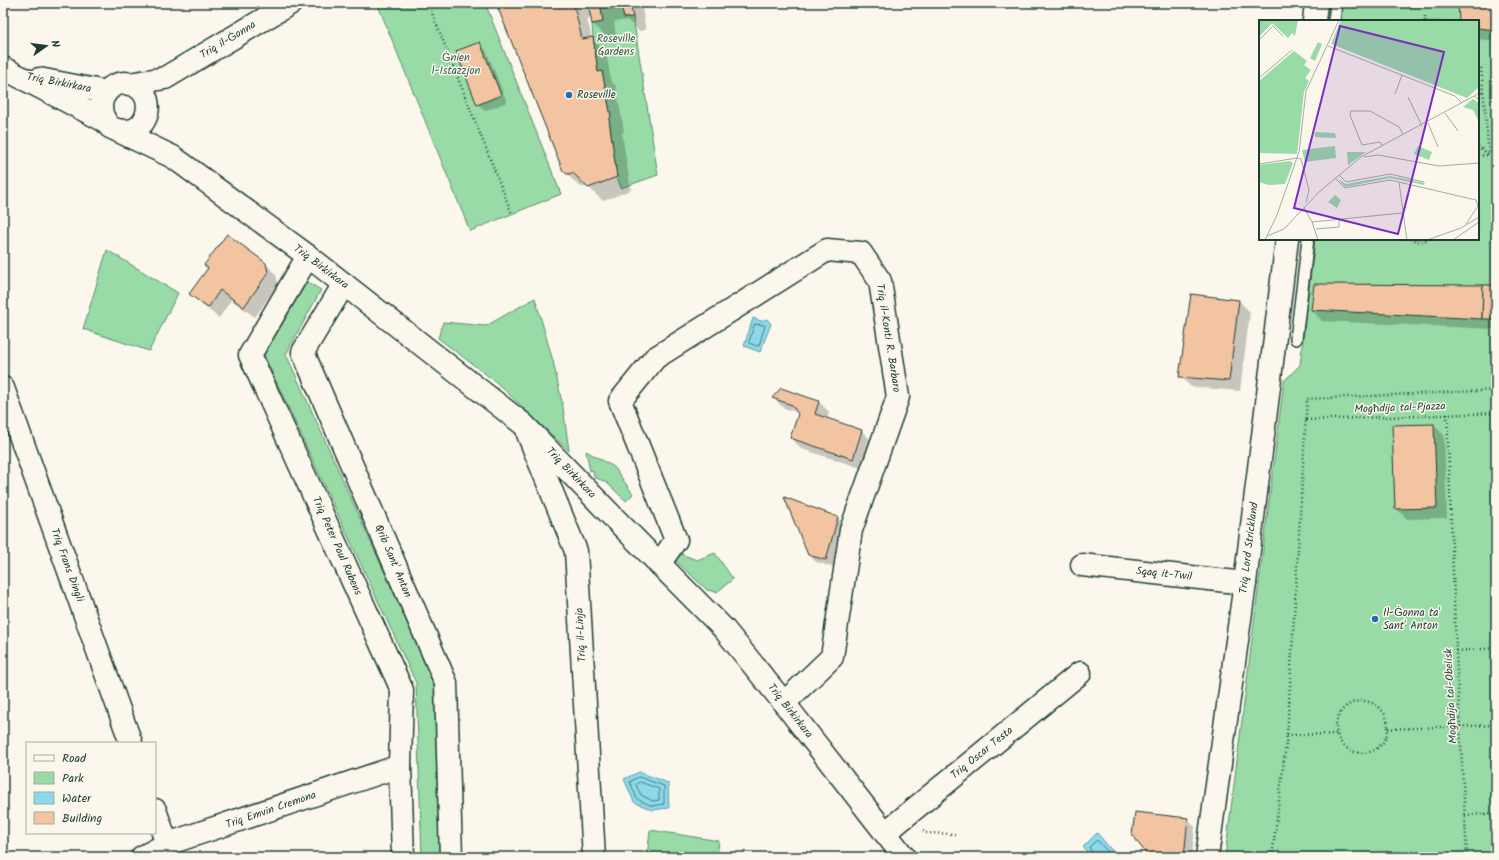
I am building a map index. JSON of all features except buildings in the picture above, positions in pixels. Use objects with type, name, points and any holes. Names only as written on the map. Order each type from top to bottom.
[{"type":"street","name":"Triq il-Ġonna","points":[[129,84],[165,78],[291,3]]},
{"type":"street","points":[[1314,20],[1316,3]]},
{"type":"street","name":"Triq Birkirkara","points":[[6,75],[106,92]]},
{"type":"street","name":"Triq Birkirkara","points":[[6,75],[173,156],[308,256],[523,424],[724,629],[784,703],[904,857]]},
{"type":"street","name":"Triq il-Ġonna","points":[[147,111],[165,78]]},
{"type":"street","name":"Triq Birkirkara","points":[[111,126],[102,114],[100,106],[106,92],[119,84],[129,84],[140,89],[145,95],[147,111],[173,156]]},
{"type":"street","points":[[111,126],[126,131],[134,129],[147,111]]},
{"type":"street","name":"Triq Lord Strickland","points":[[1207,857],[1245,583],[1287,240]]},
{"type":"street","name":"Triq il-Konti R. Barbaro","points":[[659,564],[676,540],[620,401],[655,358],[827,250],[861,253],[880,281],[898,397],[851,530],[832,657],[784,703]]},
{"type":"street","name":"Triq Peter Paul Rubens","points":[[308,256],[250,355],[402,690],[400,766],[403,857]]},
{"type":"street","name":"Qrib Sant' Anton","points":[[344,284],[303,352],[446,683],[451,857]]},
{"type":"street","name":"Triq Frans Dingli","points":[[3,388],[131,742]]},
{"type":"street","name":"Triq il-Linja","points":[[523,424],[576,551],[594,857]]},
{"type":"street","name":"Sqaq it-Twil","points":[[1082,565],[1245,583]]},
{"type":"street","name":"Triq Oscar Testa","points":[[885,833],[1080,673]]},
{"type":"street","name":"Triq Emvin Cremona","points":[[142,857],[167,844],[400,766]]},
{"type":"street","points":[[156,813],[167,844]]},
{"type":"lane","points":[[1334,20],[1336,3]]},
{"type":"lane","points":[[1296,339],[1308,240]]},
{"type":"path","points":[[428,3],[512,214]]},
{"type":"path","points":[[1425,13],[1425,20]]},
{"type":"path","points":[[1479,66],[1481,66],[1489,155]]},
{"type":"path","points":[[1479,147],[1489,155]]},
{"type":"path","points":[[1479,156],[1489,155]]},
{"type":"path","points":[[1413,240],[1420,242],[1426,240]]},
{"type":"path","points":[[1272,857],[1286,735],[1307,399],[1496,390]]},
{"type":"path","name":"Mogħdija tal-Pjazza","points":[[1306,420],[1496,413]]},
{"type":"path","name":"Mogħdija tal-Obelisk","points":[[1447,414],[1456,651],[1467,857]]},
{"type":"path","points":[[1456,651],[1496,648]]},
{"type":"path","points":[[1364,701],[1373,704],[1383,712],[1387,720],[1388,729],[1382,743],[1375,749],[1365,753],[1349,750],[1342,744],[1337,734],[1336,725],[1340,714],[1345,707],[1355,702],[1364,701]]},
{"type":"path","points":[[1388,729],[1496,725]]},
{"type":"path","points":[[1286,735],[1337,734]]},
{"type":"path","points":[[1465,815],[1496,813]]},
{"type":"green space","name":"Ġnien l-Istazzjon","points":[[377,3],[485,3],[561,194],[470,231]]},
{"type":"green space","name":"Il-Ġonna ta' Sant' Anton","points":[[1342,3],[1496,3],[1496,857],[1225,857],[1284,381],[1300,365],[1315,240],[1479,240],[1479,20],[1340,20]]},
{"type":"green space","name":"Roseville Gardens","points":[[621,5],[624,18],[633,17],[658,175],[621,188],[617,177],[609,119],[611,117],[602,71],[598,72],[592,24],[603,22],[601,8]]},
{"type":"green space","points":[[107,250],[178,293],[149,351],[83,329]]},
{"type":"green space","points":[[307,282],[321,290],[286,354],[434,682],[440,857],[422,857],[416,683],[264,355]]},
{"type":"green space","points":[[535,298],[553,361],[563,407],[569,451],[496,382],[438,338],[443,322],[486,326]]},
{"type":"green space","points":[[586,451],[614,467],[633,494],[626,501],[606,482],[594,477],[593,470],[590,471]]},
{"type":"green space","points":[[715,553],[733,579],[717,592],[707,590],[675,560],[681,554],[697,560]]},
{"type":"green space","points":[[650,830],[719,841],[717,857],[647,857]]},
{"type":"water","points":[[753,318],[761,321],[767,319],[771,324],[760,352],[744,346]]},
{"type":"water","points":[[639,772],[668,783],[669,808],[652,810],[634,802],[624,779]]},
{"type":"water","points":[[1097,833],[1115,854],[1111,857],[1091,857],[1083,847]]},
{"type":"place","name":"Roseville","points":[[569,95]]},
{"type":"place","name":"Il-Ġonna ta' Sant' Anton","points":[[1375,619]]}]
